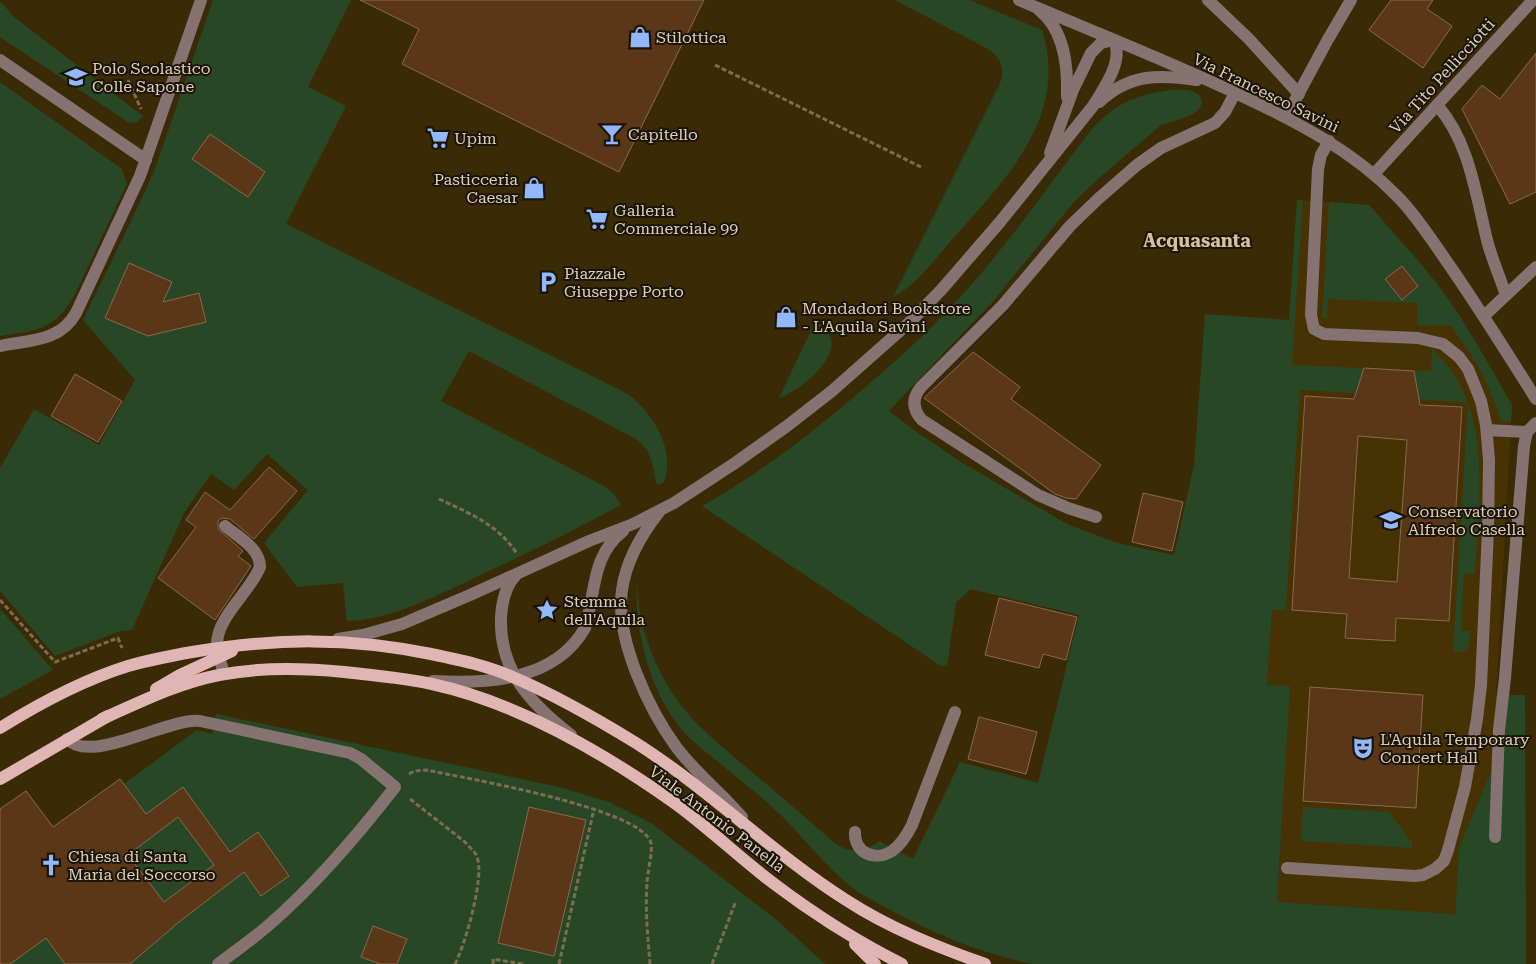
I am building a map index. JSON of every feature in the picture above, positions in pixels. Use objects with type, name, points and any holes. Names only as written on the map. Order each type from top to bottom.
[{"type":"main road","name":"Viale Antonio Panella","points":[[0,728],[58,696],[106,674],[150,660],[218,652],[258,643],[314,640],[372,644],[425,652],[470,663],[514,678],[586,713],[636,743],[666,764],[826,886],[857,907],[891,926],[985,964]]},
{"type":"main road","name":"Viale Antonio Panella","points":[[0,779],[218,652]]},
{"type":"main road","name":"Viale Antonio Panella","points":[[102,719],[157,694],[197,680],[224,674],[271,669],[299,669],[401,678],[434,684],[473,695],[515,711],[557,731],[642,781],[677,805],[772,883],[839,929],[902,964]]},
{"type":"main road","points":[[839,929],[875,964]]},
{"type":"main road","points":[[953,952],[969,964]]},
{"type":"street","points":[[0,346],[46,338],[60,332],[70,322],[83,300],[146,160],[201,0]]},
{"type":"street","points":[[1208,0],[1249,39],[1299,94]]},
{"type":"street","points":[[1286,117],[1351,0]]},
{"type":"street","name":"Via Tito Pellicciotti","points":[[1374,174],[1533,0]]},
{"type":"street","points":[[1025,2],[1044,15],[1052,25],[1063,52],[1067,81],[1064,117]]},
{"type":"street","name":"Via Francesco Savini","points":[[1025,2],[1215,83],[1286,117],[1330,141],[1374,174],[1418,220],[1484,316],[1536,399]]},
{"type":"street","points":[[1042,168],[1053,148],[1073,90],[1091,53],[1101,43],[1114,40],[1116,47],[1115,64],[1104,87],[1085,117]]},
{"type":"street","points":[[0,60],[146,160]]},
{"type":"street","points":[[314,640],[344,638],[382,630],[452,603],[589,541],[633,524],[702,486],[788,426],[832,391],[911,322],[942,290],[1000,222],[1085,117],[1110,93],[1136,80],[1159,76],[1215,83]]},
{"type":"street","points":[[1096,518],[1038,495],[922,420],[916,410],[915,396],[921,387],[1003,305],[1070,226],[1098,199],[1137,165],[1161,148],[1215,123],[1225,112],[1235,93]]},
{"type":"street","points":[[1437,104],[1457,131],[1470,171],[1489,246],[1506,295]]},
{"type":"street","points":[[1287,868],[1415,876],[1423,875],[1440,866],[1446,855],[1465,788],[1480,694],[1489,468],[1487,430],[1481,401],[1468,369],[1459,357],[1443,344],[1418,338],[1324,334],[1314,328],[1311,315],[1318,169],[1321,155],[1330,141]]},
{"type":"street","points":[[1484,316],[1536,267]]},
{"type":"street","points":[[1487,430],[1532,427]]},
{"type":"street","points":[[1495,837],[1499,730],[1505,678],[1522,459],[1524,441],[1532,427]]},
{"type":"street","points":[[661,510],[640,540],[624,578],[621,602],[627,643],[637,675],[649,703],[677,749],[759,835]]},
{"type":"street","points":[[401,678],[448,682],[514,678],[549,663],[560,656],[579,638],[585,628],[601,557],[608,545],[633,524]]},
{"type":"street","points":[[224,674],[218,652],[217,639],[221,626],[260,567],[259,559],[255,552],[225,526]]},
{"type":"street","points":[[522,571],[510,582],[506,591],[501,621],[506,657],[514,678],[534,703],[548,716],[595,753]]},
{"type":"street","points":[[855,832],[855,840],[859,848],[873,855],[890,852],[904,839],[912,825],[955,712]]},
{"type":"street","points":[[67,739],[76,746],[94,748],[179,723],[200,721],[350,753],[361,759],[395,788],[362,829],[314,882],[270,924],[218,964]]},
{"type":"path","points":[[715,65],[921,167]]},
{"type":"path","points":[[128,80],[142,111],[150,120],[158,125]]},
{"type":"path","points":[[439,499],[477,518],[497,531],[513,547],[522,571]]},
{"type":"path","points":[[0,600],[55,662],[118,638],[123,650]]},
{"type":"path","points":[[455,964],[472,912],[478,881],[479,868],[477,858],[473,850],[465,842],[395,788],[404,776],[414,771],[427,770],[550,796],[594,809],[632,824],[644,832],[651,844],[646,886],[650,964]]},
{"type":"path","points":[[560,964],[594,809]]},
{"type":"path","points":[[712,964],[736,903]]},
{"type":"path","points":[[492,964],[493,959],[523,964]]},
{"type":"shaded area","name":"Conservatorio Alfredo Casella","points":[[1297,200],[1369,205],[1445,295],[1461,318],[1512,405],[1492,769],[1459,847],[1455,914],[1277,902],[1283,803],[1260,801]]},
{"type":"green space","points":[[213,0],[351,0],[308,87],[346,106],[286,224],[628,394],[646,412],[660,433],[667,457],[667,470],[664,482],[658,485],[648,453],[636,439],[469,351],[441,401],[602,485],[612,492],[621,505],[546,544],[425,601],[379,617],[347,621],[343,583],[297,587],[264,543],[308,490],[267,454],[234,490],[211,474],[184,513],[132,630],[120,631],[55,656],[0,591],[0,468],[34,409],[99,445],[135,380],[83,320],[155,169]]},
{"type":"green space","points":[[895,0],[969,0],[1042,30],[1048,61],[1047,90],[1040,117],[1028,143],[1012,168],[926,270],[911,285],[893,297],[1002,78],[1001,64],[988,49]]},
{"type":"green space","name":"Polo Scolastico Colle Sapone","points":[[0,1],[14,17],[143,116],[136,123],[128,122],[0,37]]},
{"type":"green space","points":[[0,82],[122,169],[127,184],[74,296],[66,308],[59,316],[43,327],[0,336]]},
{"type":"green space","points":[[1170,90],[1189,90],[1194,92],[1200,97],[1202,102],[1200,108],[1185,118],[1160,126],[1074,202],[994,300],[889,411],[961,462],[1067,524],[1117,543],[1174,555],[1194,465],[1205,314],[1289,320],[1297,200],[1303,200],[1292,365],[1364,368],[1355,393],[1300,390],[1286,610],[1272,610],[1267,685],[1290,686],[1277,902],[1455,914],[1459,847],[1492,769],[1496,695],[1525,695],[1526,964],[1033,964],[977,949],[923,927],[850,886],[831,869],[773,808],[683,731],[661,698],[653,679],[641,639],[638,618],[637,578],[641,615],[651,651],[658,669],[678,701],[689,715],[721,746],[836,844],[847,849],[869,848],[879,841],[913,859],[960,762],[1038,783],[1079,615],[970,589],[956,603],[947,666],[941,666],[702,506],[742,482],[800,441],[871,383],[916,342],[989,264],[1100,120],[1118,107],[1136,98]]},
{"type":"green space","points":[[1329,202],[1369,205],[1428,272],[1455,309],[1512,405],[1511,421],[1501,421],[1492,394],[1480,371],[1451,326],[1417,325],[1417,303],[1328,299],[1327,318],[1322,318]],"holes":[[[1402,266],[1418,286],[1402,299],[1386,279]]]},
{"type":"green space","points":[[815,322],[827,332],[831,342],[829,354],[813,376],[801,386],[779,398]]},
{"type":"green space","points":[[1432,349],[1454,375],[1468,403],[1419,399],[1414,371],[1431,371]]},
{"type":"green space","points":[[1468,404],[1475,429],[1478,453],[1480,478],[1478,527],[1475,574],[1464,573],[1461,631],[1470,631],[1468,649],[1461,652],[1453,652]]},
{"type":"green space","points":[[0,609],[53,670],[0,699]]},
{"type":"green space","points":[[216,714],[559,787],[609,802],[651,823],[778,921],[825,964],[0,964],[0,809],[26,791],[53,827],[120,779],[124,784],[197,730],[212,734]]},
{"type":"green space","points":[[1303,807],[1389,812],[1412,842],[1412,848],[1301,841]]},
{"type":"building","points":[[360,0],[704,0],[619,172],[402,64],[419,29]]},
{"type":"building","points":[[1391,0],[1433,0],[1427,9],[1452,26],[1423,68],[1369,30]]},
{"type":"building","points":[[1536,53],[1536,192],[1510,204],[1462,109],[1482,85],[1500,99]]},
{"type":"building","points":[[210,134],[265,172],[248,197],[192,159]]},
{"type":"building","points":[[129,263],[172,282],[163,302],[199,293],[206,322],[148,336],[105,318]]},
{"type":"building","points":[[1402,266],[1418,286],[1402,300],[1385,279]]},
{"type":"building","points":[[973,352],[1020,387],[1011,399],[1101,465],[1076,499],[1055,494],[924,398]]},
{"type":"building","points":[[1364,368],[1414,371],[1420,405],[1462,407],[1449,621],[1396,618],[1395,641],[1345,638],[1347,614],[1292,610],[1305,396],[1354,399]],"holes":[[[1358,436],[1407,440],[1397,582],[1349,578]]]},
{"type":"building","points":[[75,374],[122,401],[98,442],[51,416]]},
{"type":"building","points":[[269,467],[297,491],[254,539],[230,519],[222,518],[218,521],[218,529],[243,551],[238,556],[251,566],[215,620],[158,578],[196,527],[186,520],[205,492],[230,510]]},
{"type":"building","points":[[1143,493],[1183,502],[1172,551],[1132,542]]},
{"type":"building","points":[[999,598],[1077,617],[1066,660],[1043,654],[1039,668],[985,655]]},
{"type":"building","name":"L'Aquila Temporary Concert Hall","points":[[1310,687],[1423,695],[1416,808],[1303,801]]},
{"type":"building","points":[[979,717],[1037,732],[1026,774],[968,759]]},
{"type":"building","points":[[120,779],[146,814],[183,787],[230,852],[258,832],[289,876],[261,896],[244,872],[179,922],[130,964],[65,964],[46,938],[10,964],[0,964],[0,809],[26,791],[53,827]],"holes":[[[178,817],[214,865],[164,902],[128,855]]]},
{"type":"building","points":[[529,807],[586,820],[554,956],[498,943]]},
{"type":"building","points":[[373,926],[407,939],[397,964],[380,964],[361,957]]},
{"type":"place","name":"Stilottica","points":[[640,37]]},
{"type":"place","name":"Polo Scolastico Colle Sapone","points":[[76,77]]},
{"type":"place","name":"Capitello","points":[[612,134]]},
{"type":"place","name":"Upim","points":[[438,138]]},
{"type":"place","name":"Pasticceria Caesar","points":[[534,188]]},
{"type":"place","name":"Galleria Commerciale 99","points":[[597,219]]},
{"type":"place","name":"Piazzale Giuseppe Porto","points":[[548,282]]},
{"type":"place","name":"Mondadori Bookstore - L'Aquila Savini","points":[[786,317]]},
{"type":"place","name":"Conservatorio Alfredo Casella","points":[[1391,520]]},
{"type":"place","name":"Stemma dell'Aquila","points":[[547,610]]},
{"type":"place","name":"L'Aquila Temporary Concert Hall","points":[[1363,748]]},
{"type":"place","name":"Chiesa di Santa Maria del Soccorso","points":[[51,865]]},
{"type":"district","name":"Acquasanta","points":[[1197,240]]}]
